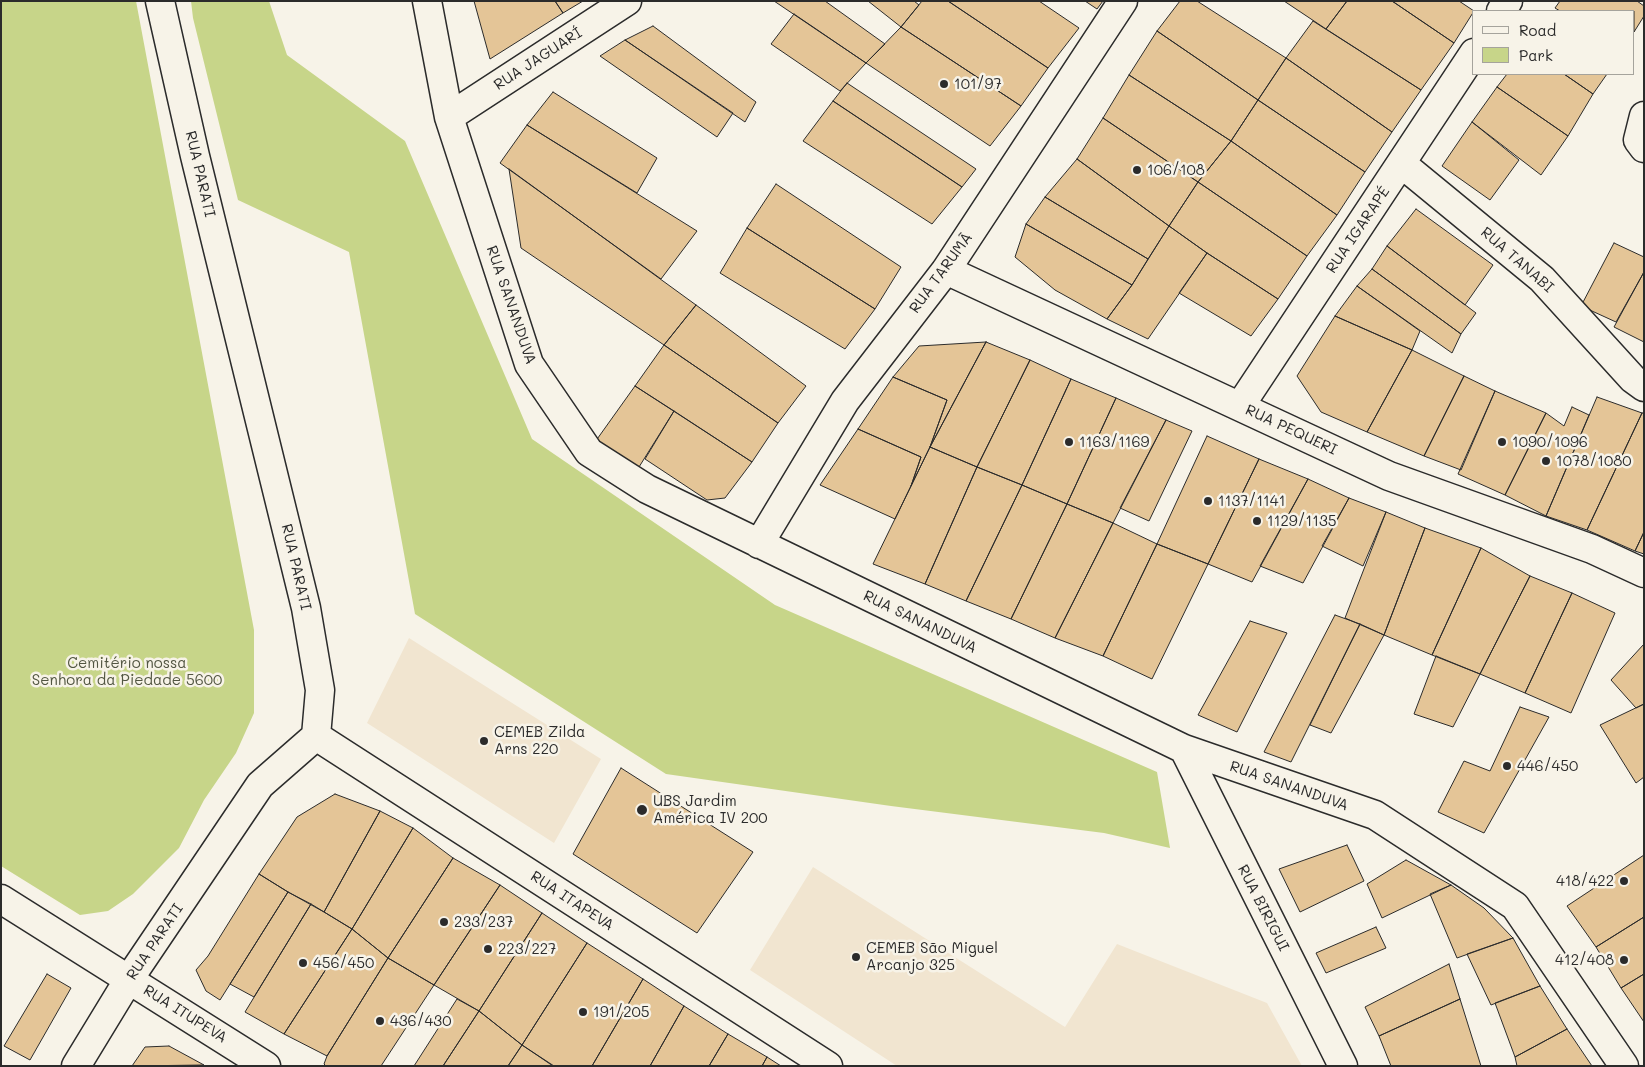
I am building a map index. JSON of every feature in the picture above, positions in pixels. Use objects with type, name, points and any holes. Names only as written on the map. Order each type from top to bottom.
[{"type":"street","name":"RUA PARATI","points":[[76,1066],[130,979],[260,785],[316,736],[320,690],[306,608],[198,166],[160,1]]},
{"type":"street","name":"RUA SANANDUVA","points":[[427,1],[449,117],[530,364],[589,452],[647,488],[759,544],[1184,749],[1375,815],[1515,906],[1624,1066]]},
{"type":"street","name":"RUA JAGUARÍ","points":[[449,117],[627,1]]},
{"type":"street","name":"RUA TARUMÃ","points":[[759,544],[845,402],[946,270],[1123,1]]},
{"type":"street","name":"RUA IGARAPÉ","points":[[1240,406],[1472,56]]},
{"type":"street","points":[[1644,116],[1638,140],[1644,148]]},
{"type":"street","name":"RUA TANABI","points":[[1402,164],[1542,279],[1633,379],[1644,387]]},
{"type":"street","name":"RUA PEQUERI","points":[[946,270],[1389,476],[1592,549],[1644,573]]},
{"type":"street","name":"RUA ITAPEVA","points":[[316,736],[828,1066]]},
{"type":"street","name":"RUA BIRIGUI","points":[[1184,749],[1343,1066]]},
{"type":"street","name":"RUA ITUPEVA","points":[[1,899],[266,1066]]},
{"type":"shaded area","name":"CEMEB Zilda Arns 220","points":[[409,638],[601,759],[554,843],[367,723]]},
{"type":"shaded area","name":"CEMEB São Miguel Arcanjo 325","points":[[813,867],[1065,1027],[1117,944],[1267,1003],[1302,1066],[897,1066],[750,970]]},
{"type":"green space","name":"Cemitério nossa Senhora da Piedade 5600","points":[[1,1],[136,1],[254,630],[254,713],[236,753],[204,800],[179,848],[133,894],[108,911],[80,915],[1,866]]},
{"type":"green space","points":[[191,1],[269,1],[287,55],[405,141],[532,439],[775,605],[1157,772],[1170,848],[1104,833],[891,806],[666,774],[415,614],[349,252],[238,200],[193,18]]},
{"type":"building","points":[[474,1],[555,1],[563,13],[490,59]]},
{"type":"building","points":[[555,1],[583,1],[563,13]]},
{"type":"building","points":[[774,1],[825,1],[885,44],[866,63]]},
{"type":"building","points":[[868,1],[914,1],[919,5],[901,27]]},
{"type":"building","points":[[922,1],[948,1],[1048,68],[1021,106],[901,27]]},
{"type":"building","points":[[948,1],[1039,1],[1079,28],[1048,68]]},
{"type":"building","points":[[1085,1],[1103,1],[1097,9]]},
{"type":"building","points":[[1180,1],[1197,1],[1286,58],[1258,100],[1157,31]]},
{"type":"building","points":[[1284,1],[1347,1],[1326,29]]},
{"type":"building","points":[[1347,1],[1392,1],[1454,43],[1421,90],[1326,29]]},
{"type":"building","points":[[1392,1],[1459,1],[1472,10],[1472,14],[1454,43]]},
{"type":"building","points":[[1560,1],[1637,1],[1644,6],[1644,16],[1635,30],[1635,10],[1558,10],[1555,8]]},
{"type":"building","points":[[794,14],[866,63],[840,91],[771,44]]},
{"type":"building","points":[[1313,21],[1421,90],[1392,132],[1286,58]]},
{"type":"building","points":[[653,26],[756,102],[745,122],[625,40]]},
{"type":"building","name":"101/97","points":[[901,27],[1021,106],[990,146],[866,63]]},
{"type":"building","points":[[1157,31],[1258,100],[1231,141],[1129,75]]},
{"type":"building","points":[[625,40],[733,113],[717,137],[600,56]]},
{"type":"building","points":[[1286,58],[1392,132],[1365,172],[1258,100]]},
{"type":"building","points":[[1129,75],[1231,141],[1198,182],[1103,118]]},
{"type":"building","points":[[1506,75],[1565,75],[1593,94],[1568,136],[1497,87]]},
{"type":"building","points":[[1565,75],[1606,75],[1593,94]]},
{"type":"building","points":[[847,83],[976,169],[962,187],[833,101]]},
{"type":"building","points":[[1497,87],[1568,136],[1541,175],[1472,122]]},
{"type":"building","points":[[553,92],[657,158],[637,193],[527,125]]},
{"type":"building","points":[[1258,100],[1365,172],[1337,215],[1231,141]]},
{"type":"building","points":[[833,101],[962,187],[932,224],[803,141]]},
{"type":"building","name":"106/108","points":[[1103,118],[1198,182],[1169,226],[1077,159]]},
{"type":"building","points":[[1472,122],[1519,160],[1490,200],[1442,166]]},
{"type":"building","points":[[527,125],[697,231],[661,279],[500,163]]},
{"type":"building","points":[[1231,141],[1337,215],[1307,256],[1198,182]]},
{"type":"building","points":[[1077,159],[1169,226],[1148,259],[1045,197]]},
{"type":"building","points":[[509,169],[696,305],[664,345],[521,248]]},
{"type":"building","points":[[1198,182],[1307,256],[1278,299],[1169,226]]},
{"type":"building","points":[[776,184],[901,267],[875,309],[747,228]]},
{"type":"building","points":[[1045,197],[1148,259],[1132,285],[1026,224]]},
{"type":"building","points":[[1416,209],[1493,265],[1465,305],[1387,246]]},
{"type":"building","points":[[1026,224],[1132,285],[1107,319],[1055,290],[1015,257]]},
{"type":"building","points":[[1169,226],[1207,253],[1148,339],[1107,319],[1132,285]]},
{"type":"building","points":[[747,228],[875,309],[845,349],[720,273]]},
{"type":"building","points":[[1614,243],[1644,257],[1644,272],[1616,322],[1581,306]]},
{"type":"building","points":[[1387,246],[1476,313],[1461,334],[1372,269]]},
{"type":"building","points":[[1207,253],[1278,299],[1251,336],[1179,293]]},
{"type":"building","points":[[1372,269],[1461,334],[1452,353],[1357,286]]},
{"type":"building","points":[[1644,272],[1644,342],[1614,327]]},
{"type":"building","points":[[1357,286],[1420,331],[1412,350],[1335,316]]},
{"type":"building","points":[[696,305],[806,386],[778,423],[664,345]]},
{"type":"building","points":[[1335,316],[1412,350],[1367,432],[1321,412],[1297,376]]},
{"type":"building","points":[[986,342],[930,447],[947,400],[893,377],[919,346]]},
{"type":"building","points":[[986,342],[1030,360],[977,467],[930,447]]},
{"type":"building","points":[[664,345],[778,423],[752,462],[635,386]]},
{"type":"building","points":[[1412,350],[1464,376],[1424,456],[1367,432]]},
{"type":"building","points":[[1030,360],[1071,379],[1022,485],[977,467]]},
{"type":"building","points":[[1464,376],[1495,391],[1461,470],[1424,456]]},
{"type":"building","points":[[893,377],[947,400],[930,447],[911,486],[921,457],[858,429]]},
{"type":"building","name":"1163/1169","points":[[1071,379],[1116,398],[1067,504],[1022,485]]},
{"type":"building","points":[[635,386],[674,411],[639,467],[595,442]]},
{"type":"building","name":"1090/1096","points":[[1495,391],[1546,413],[1505,495],[1458,474]]},
{"type":"building","points":[[1597,397],[1642,413],[1587,530],[1546,516]]},
{"type":"building","points":[[1116,398],[1166,420],[1113,523],[1067,504]]},
{"type":"building","name":"1078/1080","points":[[1572,407],[1589,415],[1546,516],[1505,495],[1546,413],[1564,426]]},
{"type":"building","points":[[674,411],[752,462],[725,498],[707,500],[645,459]]},
{"type":"building","points":[[1642,413],[1644,413],[1644,532],[1635,551],[1587,530]]},
{"type":"building","points":[[1166,420],[1192,431],[1149,521],[1120,508]]},
{"type":"building","points":[[858,429],[921,457],[911,486],[895,519],[820,485]]},
{"type":"building","name":"1137/1141","points":[[1207,436],[1259,459],[1208,564],[1157,544]]},
{"type":"building","points":[[930,447],[977,467],[925,584],[873,564]]},
{"type":"building","name":"1129/1135","points":[[1259,459],[1308,479],[1252,582],[1208,564]]},
{"type":"building","points":[[977,467],[1022,485],[966,601],[925,584]]},
{"type":"building","points":[[1308,479],[1349,498],[1303,583],[1260,566]]},
{"type":"building","points":[[1022,485],[1067,504],[1011,619],[966,601]]},
{"type":"building","points":[[1349,498],[1386,512],[1363,566],[1322,546]]},
{"type":"building","points":[[1067,504],[1113,523],[1055,638],[1011,619]]},
{"type":"building","points":[[1386,512],[1425,528],[1384,635],[1345,618]]},
{"type":"building","points":[[1113,523],[1157,544],[1103,656],[1055,638]]},
{"type":"building","points":[[1425,528],[1481,548],[1432,655],[1384,635]]},
{"type":"building","points":[[1644,532],[1644,554],[1635,551]]},
{"type":"building","points":[[1157,544],[1208,564],[1152,679],[1103,656]]},
{"type":"building","points":[[1481,548],[1530,576],[1480,674],[1432,655]]},
{"type":"building","points":[[1530,576],[1572,593],[1525,693],[1480,674]]},
{"type":"building","points":[[1572,593],[1615,613],[1571,713],[1525,693]]},
{"type":"building","points":[[1335,615],[1360,624],[1291,762],[1264,752]]},
{"type":"building","points":[[1250,621],[1287,633],[1237,732],[1198,715]]},
{"type":"building","points":[[1360,624],[1384,635],[1331,733],[1310,725]]},
{"type":"building","points":[[1644,644],[1644,704],[1636,708],[1611,680]]},
{"type":"building","points":[[1436,656],[1480,674],[1453,727],[1414,714]]},
{"type":"building","points":[[1644,704],[1644,777],[1636,783],[1600,725]]},
{"type":"building","name":"446/450","points":[[1520,707],[1549,717],[1484,833],[1438,812],[1464,761],[1490,771]]},
{"type":"building","name":"UBS Jardim América IV 200","points":[[621,768],[753,852],[697,933],[573,854]]},
{"type":"building","points":[[335,794],[380,811],[324,912],[259,874],[297,817]]},
{"type":"building","points":[[380,811],[413,828],[352,929],[324,912]]},
{"type":"building","points":[[413,828],[453,858],[388,958],[352,929]]},
{"type":"building","points":[[1347,845],[1364,881],[1300,912],[1279,869]]},
{"type":"building","name":"418/422","points":[[1644,855],[1644,917],[1596,947],[1567,906]]},
{"type":"building","name":"233/237","points":[[453,858],[500,885],[434,985],[388,958]]},
{"type":"building","points":[[1406,860],[1451,885],[1382,918],[1367,884]]},
{"type":"building","points":[[259,874],[288,892],[220,1000],[206,991],[196,970],[208,956]]},
{"type":"building","name":"223/227","points":[[500,885],[542,913],[479,1011],[434,985]]},
{"type":"building","points":[[1451,885],[1484,908],[1513,938],[1457,958],[1430,894]]},
{"type":"building","points":[[288,892],[311,904],[254,997],[230,984]]},
{"type":"building","name":"456/450","points":[[311,904],[352,929],[284,1034],[245,1012]]},
{"type":"building","points":[[542,913],[587,943],[522,1045],[479,1011]]},
{"type":"building","name":"412/408","points":[[1644,917],[1644,974],[1621,988],[1596,947]]},
{"type":"building","points":[[1376,927],[1386,948],[1326,973],[1316,953]]},
{"type":"building","points":[[352,929],[388,958],[327,1056],[284,1034]]},
{"type":"building","points":[[1513,938],[1540,986],[1491,1005],[1467,954]]},
{"type":"building","name":"191/205","points":[[587,943],[643,979],[592,1066],[554,1066],[522,1045]]},
{"type":"building","name":"436/430","points":[[388,958],[434,985],[381,1066],[326,1066],[324,1064],[327,1056]]},
{"type":"building","points":[[1449,964],[1460,999],[1379,1036],[1365,1007]]},
{"type":"building","points":[[47,974],[71,988],[30,1060],[4,1046]]},
{"type":"building","points":[[1644,974],[1644,1022],[1621,988]]},
{"type":"building","points":[[643,979],[684,1006],[650,1066],[592,1066]]},
{"type":"building","points":[[1540,986],[1567,1029],[1515,1057],[1495,1003]]},
{"type":"building","points":[[457,999],[479,1011],[443,1066],[414,1066]]},
{"type":"building","points":[[1460,999],[1481,1066],[1391,1066],[1379,1036]]},
{"type":"building","points":[[684,1006],[728,1034],[709,1066],[650,1066]]},
{"type":"building","points":[[479,1011],[522,1045],[508,1066],[443,1066]]},
{"type":"building","points":[[1567,1029],[1592,1066],[1517,1066],[1515,1057]]},
{"type":"building","points":[[728,1034],[767,1057],[762,1066],[709,1066]]},
{"type":"building","points":[[522,1045],[553,1066],[508,1066]]},
{"type":"building","points":[[169,1046],[204,1065],[132,1066],[145,1047]]},
{"type":"building","points":[[767,1057],[781,1066],[762,1066]]},
{"type":"place","name":"101/97","points":[[944,84]]},
{"type":"place","name":"106/108","points":[[1137,170]]},
{"type":"place","name":"1163/1169","points":[[1069,442]]},
{"type":"place","name":"1090/1096","points":[[1502,442]]},
{"type":"place","name":"1078/1080","points":[[1546,461]]},
{"type":"place","name":"1137/1141","points":[[1208,501]]},
{"type":"place","name":"1129/1135","points":[[1257,521]]},
{"type":"place","name":"CEMEB Zilda Arns 220","points":[[484,741]]},
{"type":"place","name":"446/450","points":[[1507,766]]},
{"type":"place","name":"UBS Jardim América IV 200","points":[[642,810]]},
{"type":"place","name":"418/422","points":[[1624,881]]},
{"type":"place","name":"233/237","points":[[444,922]]},
{"type":"place","name":"223/227","points":[[488,949]]},
{"type":"place","name":"CEMEB São Miguel Arcanjo 325","points":[[856,957]]},
{"type":"place","name":"412/408","points":[[1624,960]]},
{"type":"place","name":"456/450","points":[[303,963]]},
{"type":"place","name":"191/205","points":[[583,1012]]},
{"type":"place","name":"436/430","points":[[380,1021]]}]
